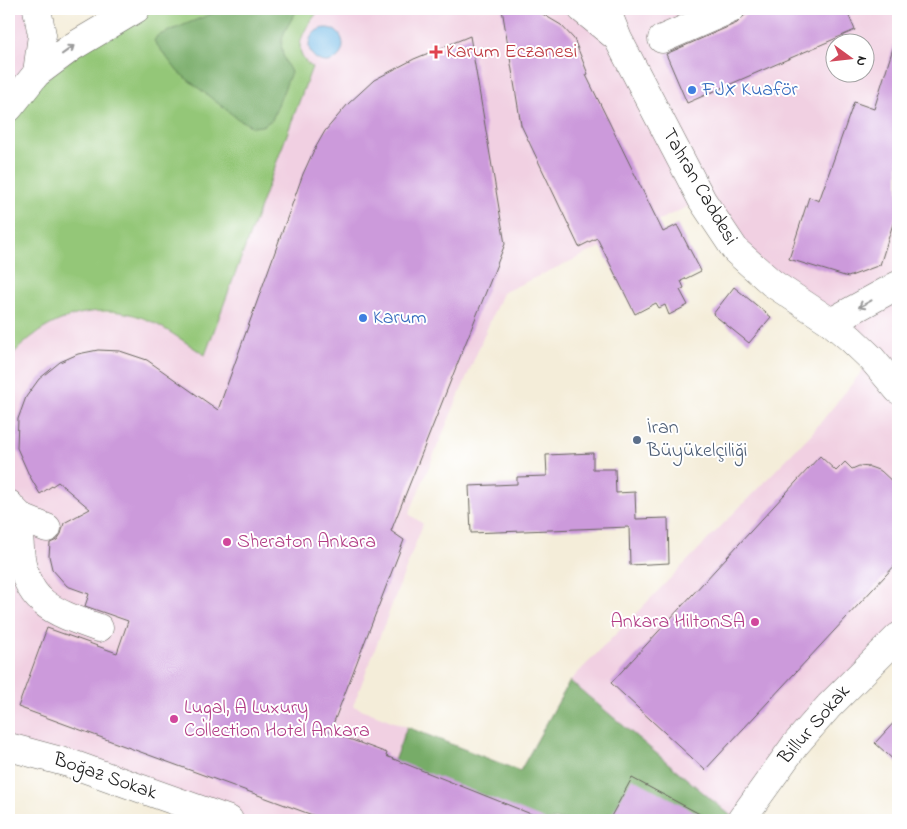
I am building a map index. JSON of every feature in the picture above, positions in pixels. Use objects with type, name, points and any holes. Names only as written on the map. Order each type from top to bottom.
[{"type":"street","points":[[37,9],[42,35],[38,73]]},
{"type":"street","points":[[9,108],[38,73],[72,47],[136,9]]},
{"type":"street","name":"Tahran Caddesi","points":[[582,9],[618,40]]},
{"type":"street","name":"Tahran Caddesi","points":[[606,9],[618,40],[710,215],[736,252],[772,283],[832,322],[872,359],[898,390]]},
{"type":"street","points":[[662,39],[731,9]]},
{"type":"street","points":[[832,322],[893,288],[898,266]]},
{"type":"street","points":[[11,506],[22,518],[47,528]]},
{"type":"street","points":[[11,506],[19,530],[21,561],[36,595],[53,611],[99,628]]},
{"type":"street","name":"Billur Sokak","points":[[740,820],[812,726],[898,637]]},
{"type":"street","name":"Boğaz Sokak","points":[[9,747],[72,764],[229,820]]},
{"type":"shaded area","points":[[9,9],[37,9],[42,35],[9,108]]},
{"type":"shaded area","points":[[320,9],[898,9],[898,637],[736,820],[570,681],[812,433],[872,359],[799,302],[702,200],[502,293],[409,514],[423,524],[353,706],[407,727],[371,820],[229,820],[9,747],[9,359],[21,345],[44,327],[65,317],[91,312],[124,313],[155,323],[205,355],[311,67],[301,55],[300,42],[305,30]]},
{"type":"green space","points":[[136,9],[320,9],[305,30],[300,46],[305,60],[312,67],[205,355],[156,324],[136,316],[96,311],[76,315],[39,331],[9,359],[9,108]]},
{"type":"green space","points":[[223,9],[298,9],[282,39],[283,54],[291,72],[272,120],[262,126],[253,127],[238,119],[178,72],[154,41],[157,36]]},
{"type":"green space","points":[[570,681],[736,820],[371,820],[407,727],[520,771]]},
{"type":"water","points":[[326,28],[333,29],[338,33],[342,38],[342,52],[338,57],[333,61],[326,62],[319,61],[314,57],[310,52],[309,45],[310,38],[314,33],[319,29]]},
{"type":"building","points":[[502,9],[534,9],[561,25],[574,39],[588,74],[586,75],[663,232],[677,225],[701,271],[681,281],[684,288],[680,290],[688,305],[669,315],[665,305],[659,308],[656,303],[635,314],[597,238],[579,247],[521,125]]},
{"type":"building","points":[[759,9],[846,9],[855,30],[850,32],[824,32],[824,43],[687,103],[666,54],[737,23],[745,15]]},
{"type":"building","points":[[470,36],[505,244],[391,531],[404,540],[330,732],[387,753],[386,756],[546,820],[326,820],[18,707],[47,628],[117,653],[128,621],[85,606],[89,594],[67,586],[52,569],[49,556],[50,543],[57,540],[64,523],[90,509],[58,482],[40,494],[29,475],[17,448],[18,419],[26,397],[39,379],[60,362],[78,354],[98,350],[120,351],[147,360],[218,410],[303,174],[325,131],[348,104],[374,80],[414,59]]},
{"type":"building","points":[[894,45],[898,46],[898,208],[880,265],[848,277],[789,259],[809,197],[819,201],[854,102],[874,109]]},
{"type":"building","points":[[734,287],[771,317],[749,343],[713,314]]},
{"type":"building","points":[[593,453],[593,469],[615,469],[616,493],[635,492],[636,519],[668,518],[669,563],[630,565],[629,527],[471,533],[469,486],[517,484],[517,477],[547,476],[546,455]]},
{"type":"building","name":"Ankara HiltonSA","points":[[820,456],[836,471],[845,462],[852,469],[859,466],[870,467],[881,471],[895,484],[898,491],[898,562],[705,770],[611,683]]},
{"type":"building","points":[[898,718],[898,764],[875,743]]},
{"type":"building","points":[[632,778],[711,820],[609,820]]},
{"type":"place","name":"Karum Eczanesi","points":[[436,52]]},
{"type":"place","name":"FJX Kuaför","points":[[692,90]]},
{"type":"place","name":"Karum","points":[[363,318]]},
{"type":"place","name":"İran Büyükelçiliği","points":[[637,440]]},
{"type":"place","name":"Sheraton Ankara","points":[[227,542]]},
{"type":"place","name":"Ankara HiltonSA","points":[[755,622]]},
{"type":"place","name":"Lugal, A Luxury Collection Hotel Ankara","points":[[174,719]]}]
